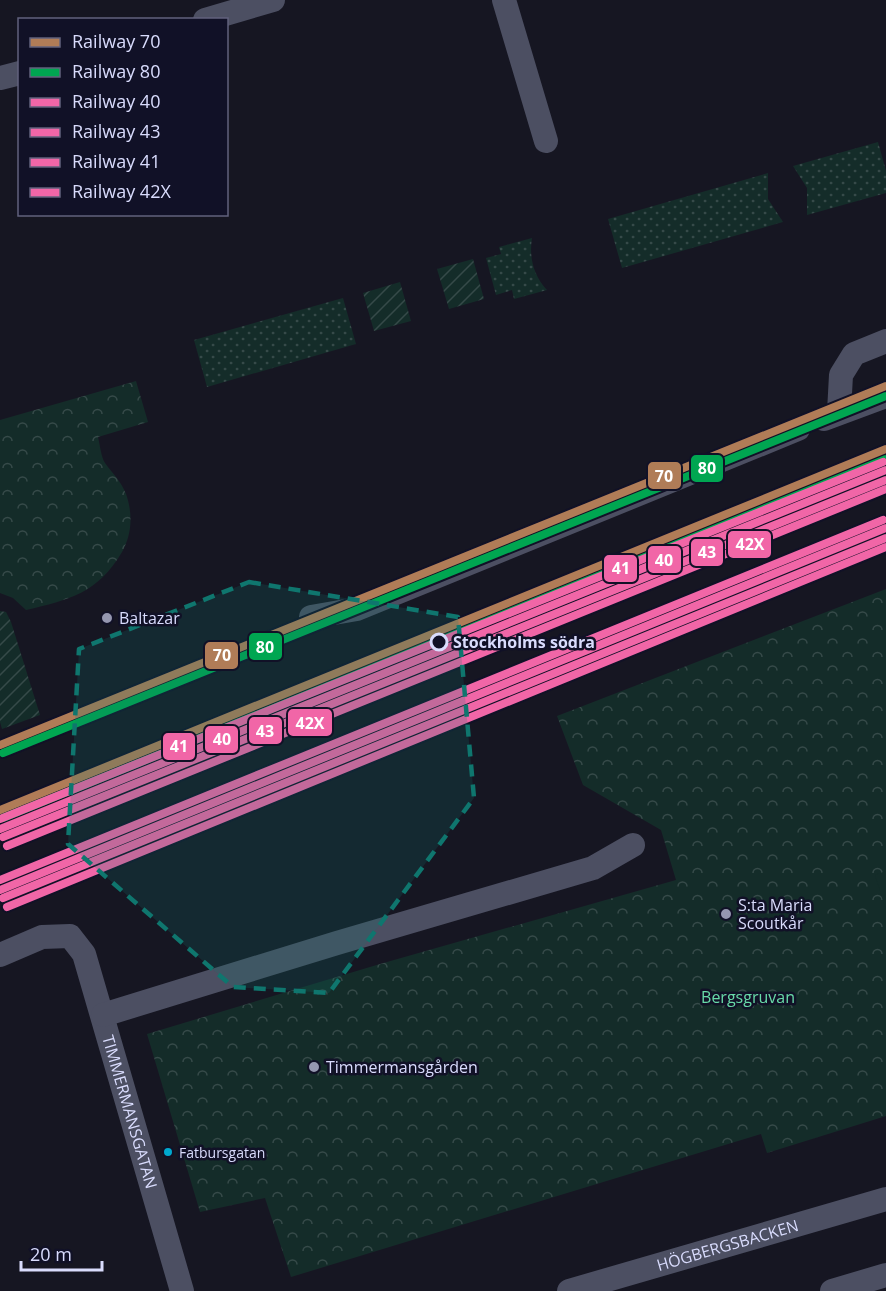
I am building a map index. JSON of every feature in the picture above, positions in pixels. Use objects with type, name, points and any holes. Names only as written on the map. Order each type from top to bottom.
[{"type":"street","points":[[212,18],[273,0]]},
{"type":"street","points":[[504,0],[546,141]]},
{"type":"street","points":[[0,78],[18,74]]},
{"type":"street","points":[[886,341],[854,354],[840,375],[832,415],[886,396]]},
{"type":"street","points":[[311,617],[357,609],[798,429]]},
{"type":"street","points":[[103,1015],[593,868],[633,845]]},
{"type":"street","name":"TIMMERMANSGATAN","points":[[0,955],[42,937],[70,936],[84,954],[103,1015],[174,1289]]},
{"type":"street","name":"HÖGBERGSBACKEN","points":[[568,1291],[886,1199]]},
{"type":"street","points":[[832,1291],[886,1275]]},
{"type":"highlighted area","points":[[249,582],[458,617],[474,798],[329,993],[233,987],[68,844],[79,649]]},
{"type":"green space","points":[[878,142],[886,171],[886,193],[807,215],[807,188],[793,166]]},
{"type":"green space","points":[[768,173],[768,199],[783,222],[622,268],[608,219]]},
{"type":"green space","points":[[532,238],[533,265],[538,278],[547,290],[514,299],[512,290],[496,295],[486,258],[501,254],[499,247]]},
{"type":"green space","points":[[473,259],[484,299],[449,309],[437,269]]},
{"type":"green space","points":[[400,282],[411,321],[374,331],[363,293]]},
{"type":"green space","points":[[343,298],[356,344],[207,387],[194,340]]},
{"type":"green space","points":[[136,381],[148,422],[98,437],[104,460],[122,485],[128,501],[130,524],[128,538],[122,552],[103,577],[81,593],[26,610],[13,598],[0,593],[0,420]]},
{"type":"green space","name":"Bergsgruvan","points":[[886,589],[886,1116],[767,1153],[761,1134],[291,1277],[265,1198],[200,1212],[147,1034],[380,964],[676,880],[661,830],[583,785],[557,716]]},
{"type":"green space","points":[[0,611],[6,612],[11,622],[40,715],[2,729],[0,722]]},
{"type":"green space","points":[[886,871],[886,910],[875,875]]},
{"type":"rail line","name":"70","points":[[0,745],[886,386]]},
{"type":"rail line","name":"80","points":[[3,753],[886,396]]},
{"type":"rail line","name":"70","points":[[0,810],[886,449]]},
{"type":"rail line","name":"80","points":[[3,818],[886,459]]},
{"type":"rail line","name":"41","points":[[0,819],[883,462]]},
{"type":"rail line","name":"40","points":[[0,829],[886,470]]},
{"type":"rail line","name":"43","points":[[3,837],[886,480]]},
{"type":"rail line","name":"42X","points":[[7,846],[886,489]]},
{"type":"rail line","name":"41","points":[[0,880],[883,520]]},
{"type":"rail line","name":"40","points":[[0,890],[886,528]]},
{"type":"rail line","name":"43","points":[[3,898],[886,538]]},
{"type":"rail line","name":"42X","points":[[7,907],[886,547]]},
{"type":"place","name":"Baltazar","points":[[107,618]]},
{"type":"place","name":"Stockholms södra","points":[[439,642]]},
{"type":"place","name":"S:ta Maria Scoutkår","points":[[726,914]]},
{"type":"place","name":"Timmermansgården","points":[[314,1067]]},
{"type":"place","name":"Fatbursgatan","points":[[168,1152]]}]
